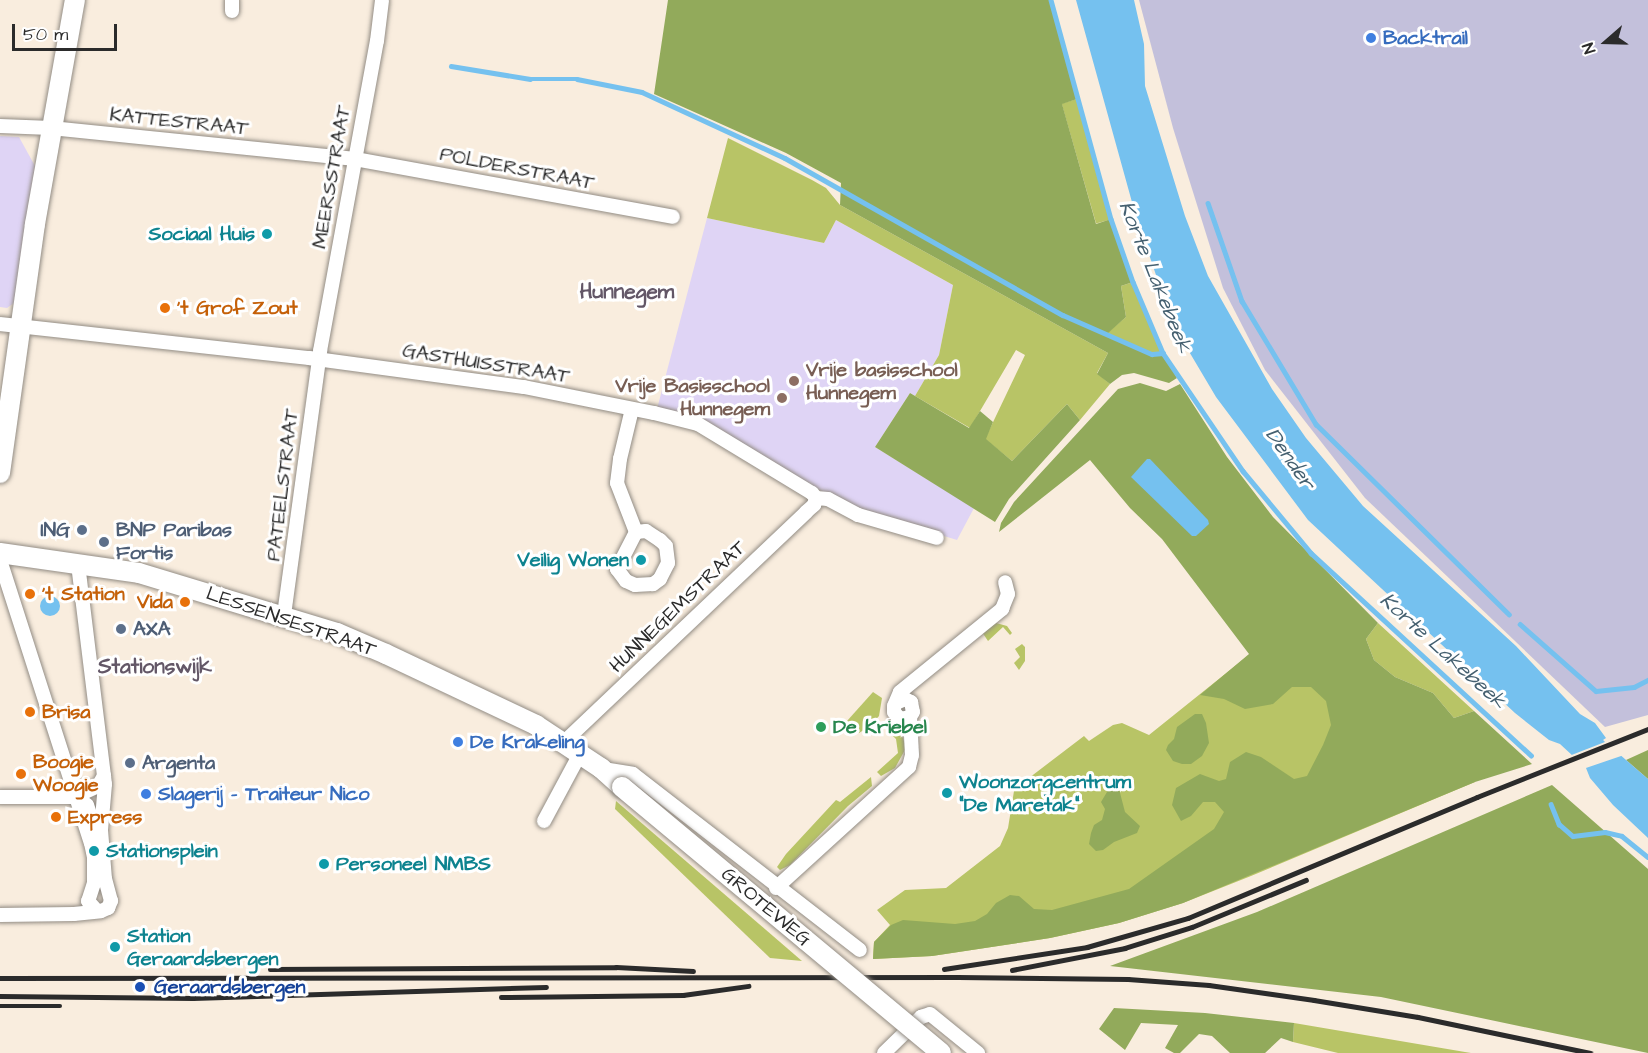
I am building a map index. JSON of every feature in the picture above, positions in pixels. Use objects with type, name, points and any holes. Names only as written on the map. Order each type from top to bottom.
[{"type":"main road","points":[[0,473],[51,128],[75,0]]},
{"type":"main road","name":"LESSENSESTRAAT","points":[[0,553],[139,573],[284,615],[386,654],[536,725],[601,768],[622,787]]},
{"type":"main road","name":"GROTEWEG","points":[[622,787],[941,1053]]},
{"type":"street","name":"MEERSSTRAAT","points":[[318,360],[377,41],[381,0]]},
{"type":"street","name":"KATTESTRAAT","points":[[0,126],[51,128],[355,159]]},
{"type":"street","name":"POLDERSTRAAT","points":[[355,159],[673,217]]},
{"type":"street","name":"GASTHUISSTRAAT","points":[[0,324],[318,360],[524,387],[698,424],[812,493],[816,498],[828,499],[858,515],[937,538]]},
{"type":"street","name":"PATEELSTRAAT","points":[[284,615],[318,360]]},
{"type":"street","points":[[632,409],[620,459],[618,483],[636,532],[617,569],[623,579],[634,585],[653,584],[660,579],[668,564],[669,555],[660,540],[646,531],[636,532]]},
{"type":"street","name":"HUNNEGEMSTRAAT","points":[[544,821],[572,748],[814,505],[816,498]]},
{"type":"street","points":[[0,560],[94,857],[94,883],[87,897],[88,910]]},
{"type":"street","points":[[78,565],[104,776],[101,811],[105,867]]},
{"type":"street","points":[[896,703],[900,692],[908,684],[1002,609],[1008,594],[1005,582]]},
{"type":"street","name":"GROTEWEG","points":[[905,718],[914,712],[906,693],[908,684]]},
{"type":"street","points":[[896,703],[905,699],[911,702]]},
{"type":"street","name":"GROTEWEG","points":[[776,888],[853,815],[909,767],[912,756],[910,732],[905,718],[894,712],[896,703]]},
{"type":"street","name":"GROTEWEG","points":[[601,768],[633,774],[776,888],[860,950]]},
{"type":"street","points":[[70,779],[78,789],[87,792],[98,786],[104,776]]},
{"type":"street","points":[[0,797],[75,797],[83,801],[90,810],[110,894],[110,905],[105,910],[0,915]]},
{"type":"street","points":[[91,891],[102,887],[110,894]]},
{"type":"street","points":[[884,1053],[921,1017],[930,1014],[978,1053]]},
{"type":"shaded area","points":[[1139,0],[1648,0],[1648,715],[1605,727],[1365,498],[1265,370],[1223,288],[1173,128]]},
{"type":"shaded area","points":[[0,136],[19,137],[35,166],[14,303],[7,308],[0,307]]},
{"type":"shaded area","name":"Vrije basisschool Hunnegem","points":[[707,218],[824,243],[836,220],[953,285],[939,355],[915,396],[910,393],[875,447],[974,508],[957,540],[860,510],[657,409]]},
{"type":"green space","points":[[668,0],[1051,0],[1077,99],[1062,104],[1096,224],[1111,219],[1133,282],[1121,286],[1126,317],[1107,334],[1152,354],[1163,353],[1177,378],[1169,383],[1134,373],[1122,375],[1110,384],[1097,374],[1108,353],[840,205],[841,183],[786,153],[654,94]]},
{"type":"green space","points":[[1077,99],[1111,219],[1096,224],[1062,103]]},
{"type":"green space","points":[[728,138],[812,180],[826,188],[840,205],[1108,353],[1097,373],[1110,384],[1080,420],[1067,404],[1012,461],[985,439],[1025,355],[1016,350],[970,428],[915,396],[939,355],[953,285],[836,220],[824,243],[707,218]]},
{"type":"green space","points":[[1133,282],[1163,353],[1152,354],[1106,334],[1126,317],[1121,286]]},
{"type":"green space","points":[[1140,383],[1166,391],[1180,384],[1227,457],[1273,517],[1378,623],[1366,639],[1374,660],[1395,677],[1433,693],[1454,718],[1474,711],[1532,764],[1475,782],[1183,903],[1119,923],[1050,938],[932,956],[873,959],[874,942],[891,925],[903,920],[955,924],[975,921],[987,914],[996,903],[1010,895],[1019,896],[1034,909],[1052,910],[1129,889],[1214,829],[1224,812],[1215,802],[1203,802],[1191,816],[1181,821],[1172,805],[1176,788],[1200,774],[1219,781],[1226,779],[1230,762],[1246,752],[1261,757],[1294,779],[1307,776],[1323,745],[1331,725],[1326,701],[1311,687],[1292,687],[1273,704],[1245,709],[1224,699],[1200,695],[1249,654],[1162,539],[1130,508],[1090,460],[999,532],[1001,523],[1014,502],[1118,389]]},
{"type":"green space","points":[[910,393],[969,428],[980,411],[993,422],[986,439],[1012,461],[1067,404],[1080,420],[1009,499],[995,522],[875,447]]},
{"type":"green space","points":[[996,623],[1007,626],[1012,633],[1010,635],[1003,627],[988,641],[982,632]]},
{"type":"green space","points":[[1378,623],[1474,711],[1454,718],[1433,693],[1395,677],[1374,660],[1366,639]]},
{"type":"green space","points":[[1260,634],[1475,782],[1183,903],[1119,923],[1050,938],[932,956],[873,959],[874,942],[890,925],[877,910],[905,890],[946,888],[1000,846],[1008,828],[1014,791],[1025,781],[1084,736],[1089,741],[1113,725],[1122,723],[1149,735],[1250,654]]},
{"type":"green space","points":[[1022,644],[1025,647],[1025,661],[1019,670],[1014,663],[1020,657],[1015,649]]},
{"type":"green space","points":[[873,692],[882,698],[879,716],[859,733],[847,721]]},
{"type":"green space","points":[[1195,714],[1202,714],[1209,743],[1202,756],[1191,764],[1173,761],[1166,750],[1168,745],[1174,739],[1177,727]]},
{"type":"green space","points":[[894,725],[903,738],[906,748],[895,768],[881,776],[877,772],[898,753],[896,739],[887,730],[888,727]]},
{"type":"green space","points":[[1648,750],[1648,779],[1626,760]]},
{"type":"green space","points":[[871,777],[872,786],[848,806],[790,865],[780,870],[777,867],[786,854],[836,800],[840,802]]},
{"type":"green space","points":[[1552,785],[1648,869],[1648,1053],[1381,997],[1110,966],[1257,912]]},
{"type":"green space","points":[[1114,786],[1119,789],[1125,812],[1140,826],[1137,833],[1114,842],[1103,850],[1096,851],[1089,844],[1091,833],[1094,825],[1102,820],[1105,809],[1101,802],[1110,787]]},
{"type":"green space","points":[[616,801],[802,961],[770,958],[615,809]]},
{"type":"green space","points":[[1114,1008],[1205,1013],[1294,1023],[1293,1042],[1281,1038],[1265,1053],[1230,1053],[1212,1036],[1199,1034],[1180,1053],[1174,1053],[1165,1048],[1178,1025],[1141,1023],[1125,1050],[1099,1029]]},
{"type":"green space","points":[[1294,1023],[1471,1053],[1338,1053],[1293,1042]]},
{"type":"water","name":"Dender","points":[[1076,0],[1134,0],[1144,44],[1145,86],[1185,216],[1208,276],[1272,389],[1306,438],[1363,506],[1516,646],[1580,714],[1595,723],[1606,738],[1603,740],[1648,779],[1648,838],[1613,805],[1590,778],[1586,768],[1560,744],[1549,740],[1515,713],[1308,520],[1216,397],[1181,338],[1156,275],[1135,213]]},
{"type":"water","points":[[1147,459],[1150,459],[1208,520],[1209,524],[1196,536],[1192,536],[1131,477]]},
{"type":"water","points":[[50,596],[57,599],[60,606],[57,613],[50,616],[43,613],[40,606],[43,599]]},
{"type":"pier","points":[[1609,738],[1608,740],[1624,755],[1583,769],[1569,756],[1605,742],[1604,740]]},
{"type":"waterway","name":"Korte Lakebeek","points":[[1051,0],[1111,219],[1133,282],[1163,353],[1243,471],[1311,553],[1531,755]]},
{"type":"waterway","points":[[451,66],[530,79],[577,79],[642,92],[785,158],[1063,315],[1152,354],[1163,353]]},
{"type":"waterway","points":[[1208,203],[1242,301],[1316,424],[1509,614]]},
{"type":"waterway","points":[[1520,624],[1596,691],[1634,687],[1648,680]]},
{"type":"waterway","name":"Korte Lakebeek","points":[[1551,804],[1559,824],[1573,836],[1605,832],[1622,836],[1648,857]]},
{"type":"railway","points":[[944,969],[1087,947],[1188,918],[1477,797],[1648,729]]},
{"type":"railway","points":[[1012,970],[1125,948],[1192,927],[1306,880]]},
{"type":"railway","points":[[270,969],[616,967],[693,971]]},
{"type":"railway","points":[[0,978],[958,977],[1128,979],[1209,985],[1314,1000],[1418,1017],[1590,1053]]},
{"type":"railway","points":[[501,997],[683,995],[748,986]]},
{"type":"railway","points":[[0,996],[193,998],[546,987]]},
{"type":"railway","points":[[0,1006],[60,1006]]},
{"type":"place","name":"Backtrail","points":[[1371,38]]},
{"type":"place","name":"Sociaal Huis","points":[[267,234]]},
{"type":"place","name":"'t Grof Zout","points":[[165,308]]},
{"type":"place","name":"Vrije basisschool Hunnegem","points":[[794,381]]},
{"type":"place","name":"Vrije Basisschool Hunnegem","points":[[782,398]]},
{"type":"place","name":"ING","points":[[82,530]]},
{"type":"place","name":"BNP Paribas Fortis","points":[[104,542]]},
{"type":"place","name":"Veilig Wonen","points":[[641,560]]},
{"type":"place","name":"'t Station","points":[[30,594]]},
{"type":"place","name":"Vida","points":[[185,602]]},
{"type":"place","name":"AXA","points":[[121,629]]},
{"type":"place","name":"Brisa","points":[[30,712]]},
{"type":"place","name":"De Kriebel","points":[[821,727]]},
{"type":"place","name":"De Krakeling","points":[[458,742]]},
{"type":"place","name":"Argenta","points":[[130,763]]},
{"type":"place","name":"Boogie Woogie","points":[[21,774]]},
{"type":"place","name":"Woonzorgcentrum \"De Maretak\"","points":[[947,793]]},
{"type":"place","name":"Slagerij - Traiteur Nico","points":[[146,794]]},
{"type":"place","name":"Express","points":[[56,817]]},
{"type":"place","name":"Stationsplein","points":[[94,851]]},
{"type":"place","name":"Personeel NMBS","points":[[324,864]]},
{"type":"place","name":"Station Geraardsbergen","points":[[115,947]]},
{"type":"place","name":"Geraardsbergen","points":[[140,987]]},
{"type":"district","name":"Hunnegem","points":[[627,292]]},
{"type":"district","name":"Stationswijk","points":[[155,667]]}]
